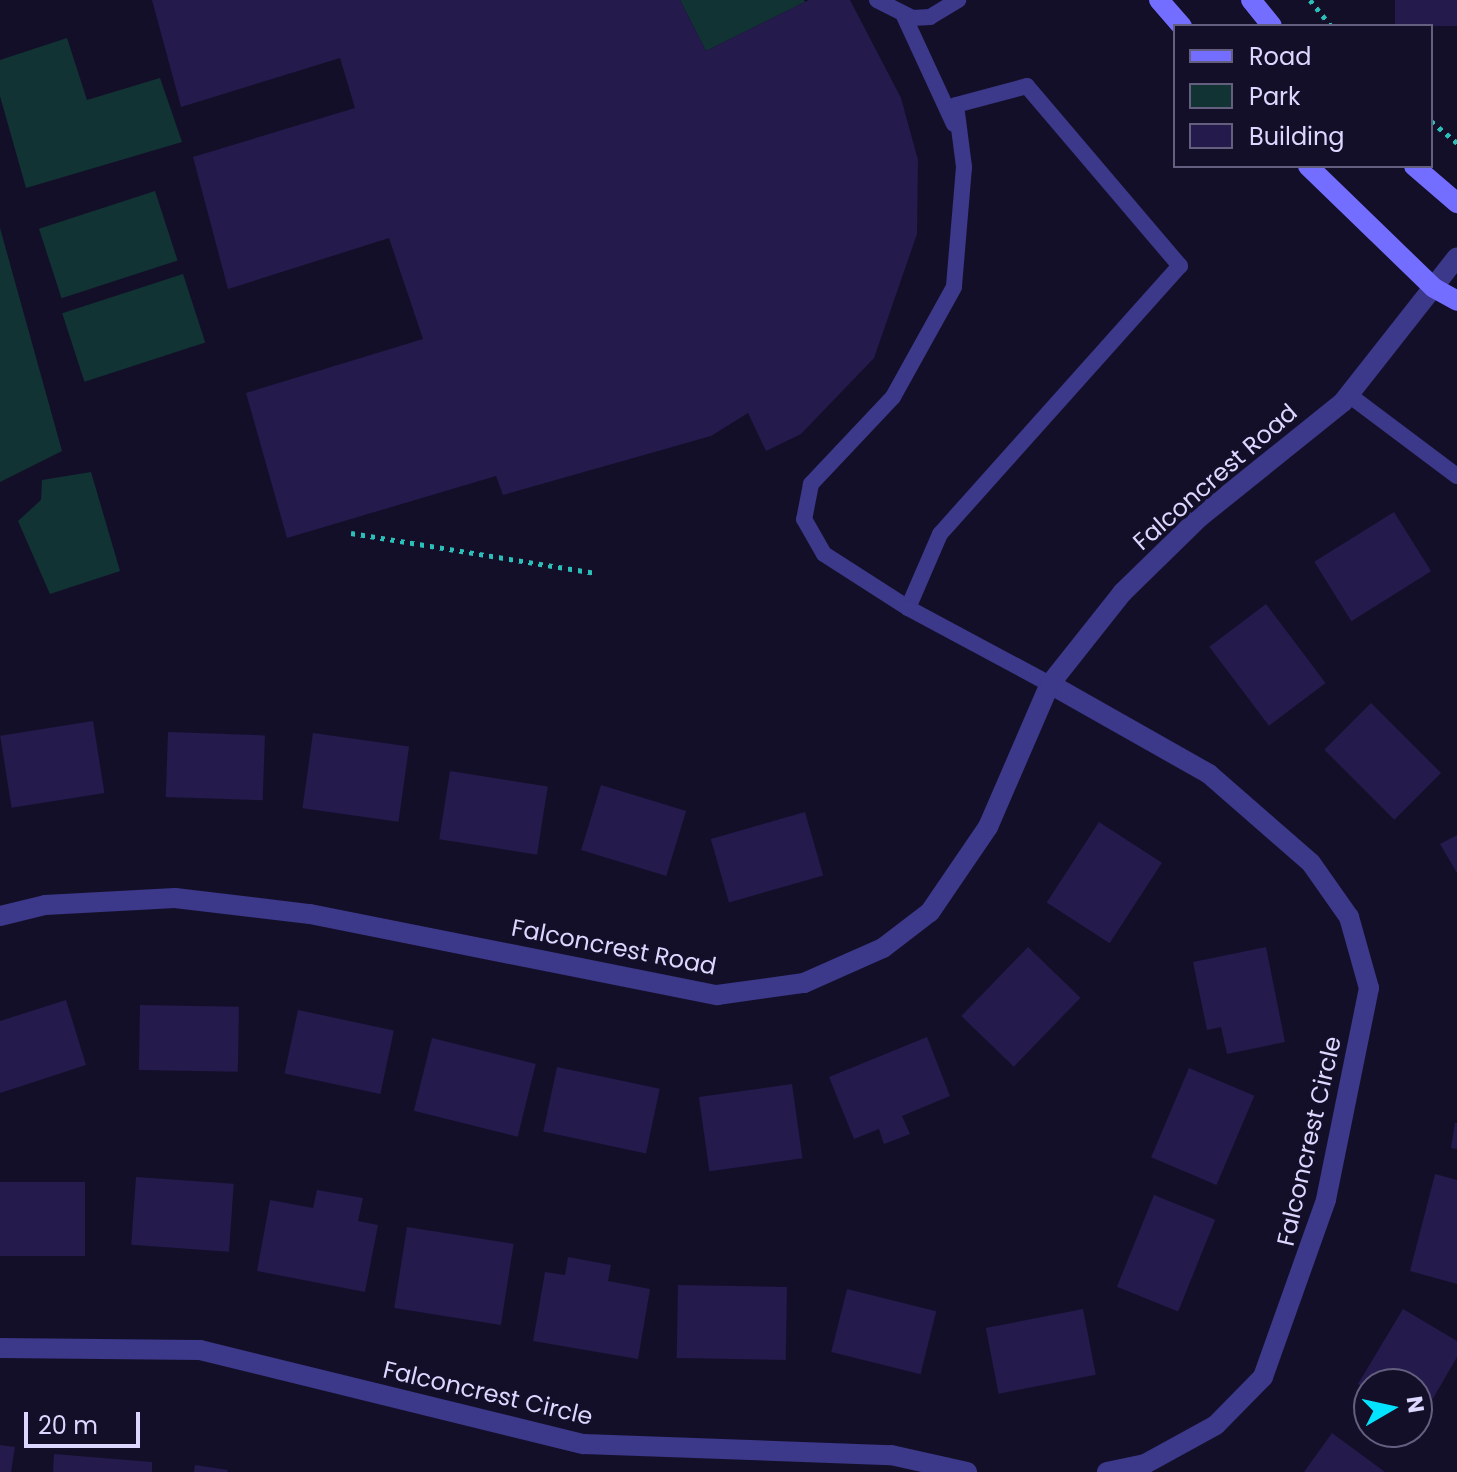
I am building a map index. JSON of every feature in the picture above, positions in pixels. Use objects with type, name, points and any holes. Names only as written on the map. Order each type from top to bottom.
[{"type":"main road","points":[[1159,0],[1180,24]]},
{"type":"main road","points":[[1251,0],[1270,24]]},
{"type":"main road","points":[[1310,168],[1434,288],[1457,301]]},
{"type":"main road","points":[[1416,168],[1457,203]]},
{"type":"street","name":"Falconcrest Road","points":[[0,916],[45,905],[175,898],[310,914],[717,995],[804,983],[883,948],[930,912],[988,827],[1050,684],[1122,593],[1189,528],[1349,395],[1457,257]]},
{"type":"street","name":"Falconcrest Circle","points":[[1050,684],[1209,774],[1311,863],[1349,917],[1369,988],[1326,1200],[1286,1328],[1263,1377],[1216,1425],[1145,1464],[1107,1472]]},
{"type":"street","name":"Falconcrest Circle","points":[[0,1348],[200,1350],[584,1444],[891,1455],[967,1472]]},
{"type":"lane","points":[[877,0],[904,16],[930,17],[958,0]]},
{"type":"lane","points":[[904,16],[960,137]]},
{"type":"lane","points":[[908,608],[940,534],[1180,266],[1027,86],[956,105],[960,137],[954,287],[893,397],[811,484],[804,519],[824,554],[908,608],[1050,684]]},
{"type":"lane","points":[[1349,395],[1457,476]]},
{"type":"path","points":[[1310,0],[1329,24]]},
{"type":"path","points":[[1433,123],[1457,143]]},
{"type":"path","points":[[351,533],[596,573]]},
{"type":"green space","points":[[680,0],[804,0],[805,2],[706,51]]},
{"type":"green space","points":[[67,38],[87,100],[160,78],[182,142],[26,188],[0,96],[0,60]]},
{"type":"green space","points":[[155,191],[178,260],[62,298],[39,229]]},
{"type":"green space","points":[[0,228],[62,451],[0,482]]},
{"type":"green space","points":[[183,274],[205,342],[84,382],[62,313]]},
{"type":"green space","points":[[91,472],[120,571],[50,594],[18,521],[41,500],[42,480]]},
{"type":"building","points":[[152,0],[680,0],[706,51],[809,0],[850,0],[901,98],[918,160],[917,234],[874,358],[801,434],[766,451],[748,413],[711,436],[503,495],[496,476],[287,538],[246,393],[423,339],[389,238],[228,289],[193,157],[355,108],[340,58],[181,107]]},
{"type":"building","points":[[1395,0],[1457,0],[1457,26],[1395,24]]},
{"type":"building","points":[[1394,512],[1431,571],[1351,621],[1314,562]]},
{"type":"building","points":[[1266,604],[1326,683],[1269,726],[1209,647]]},
{"type":"building","points":[[1371,703],[1441,773],[1394,820],[1324,750]]},
{"type":"building","points":[[93,721],[104,793],[12,808],[0,736]]},
{"type":"building","points":[[168,732],[265,735],[263,800],[166,797]]},
{"type":"building","points":[[313,733],[409,746],[398,822],[302,808]]},
{"type":"building","points":[[450,771],[548,786],[537,855],[439,839]]},
{"type":"building","points":[[601,785],[686,811],[666,876],[581,850]]},
{"type":"building","points":[[805,812],[823,875],[729,902],[711,839]]},
{"type":"building","points":[[1099,822],[1162,863],[1110,943],[1047,903]]},
{"type":"building","points":[[1457,835],[1457,873],[1440,844]]},
{"type":"building","points":[[1028,947],[1081,998],[1014,1067],[961,1016]]},
{"type":"building","points":[[1266,947],[1285,1042],[1227,1054],[1221,1027],[1207,1030],[1193,962]]},
{"type":"building","points":[[66,1000],[86,1065],[0,1093],[0,1021]]},
{"type":"building","points":[[140,1005],[239,1007],[238,1072],[139,1070]]},
{"type":"building","points":[[298,1010],[394,1030],[380,1094],[284,1074]]},
{"type":"building","points":[[927,1037],[950,1096],[902,1116],[910,1134],[884,1144],[879,1129],[854,1139],[829,1077]]},
{"type":"building","points":[[432,1038],[536,1064],[518,1137],[414,1111]]},
{"type":"building","points":[[557,1067],[660,1089],[646,1153],[543,1132]]},
{"type":"building","points":[[1189,1068],[1254,1096],[1216,1185],[1151,1157]]},
{"type":"building","points":[[792,1084],[802,1158],[709,1171],[699,1097]]},
{"type":"building","points":[[1457,1123],[1457,1149],[1451,1148]]},
{"type":"building","points":[[1435,1174],[1457,1180],[1457,1284],[1410,1271]]},
{"type":"building","points":[[136,1177],[234,1184],[229,1252],[131,1245]]},
{"type":"building","points":[[0,1182],[85,1182],[85,1256],[0,1256]]},
{"type":"building","points":[[317,1190],[363,1198],[358,1221],[378,1225],[365,1292],[257,1271],[270,1200],[313,1208]]},
{"type":"building","points":[[1154,1195],[1215,1220],[1178,1312],[1117,1287]]},
{"type":"building","points":[[407,1227],[514,1244],[501,1325],[394,1308]]},
{"type":"building","points":[[568,1257],[611,1265],[608,1281],[650,1289],[638,1359],[533,1341],[545,1272],[565,1275]]},
{"type":"building","points":[[678,1285],[787,1287],[786,1360],[677,1358]]},
{"type":"building","points":[[847,1289],[936,1311],[921,1374],[831,1352]]},
{"type":"building","points":[[1083,1309],[1096,1375],[999,1394],[986,1328]]},
{"type":"building","points":[[1403,1309],[1457,1341],[1457,1357],[1433,1399],[1433,1368],[1368,1368]]},
{"type":"building","points":[[1332,1433],[1385,1472],[1304,1472]]},
{"type":"building","points":[[0,1445],[15,1447],[11,1472],[0,1472]]},
{"type":"building","points":[[54,1454],[152,1462],[152,1472],[53,1472]]},
{"type":"building","points":[[195,1465],[228,1470],[194,1472]]}]
